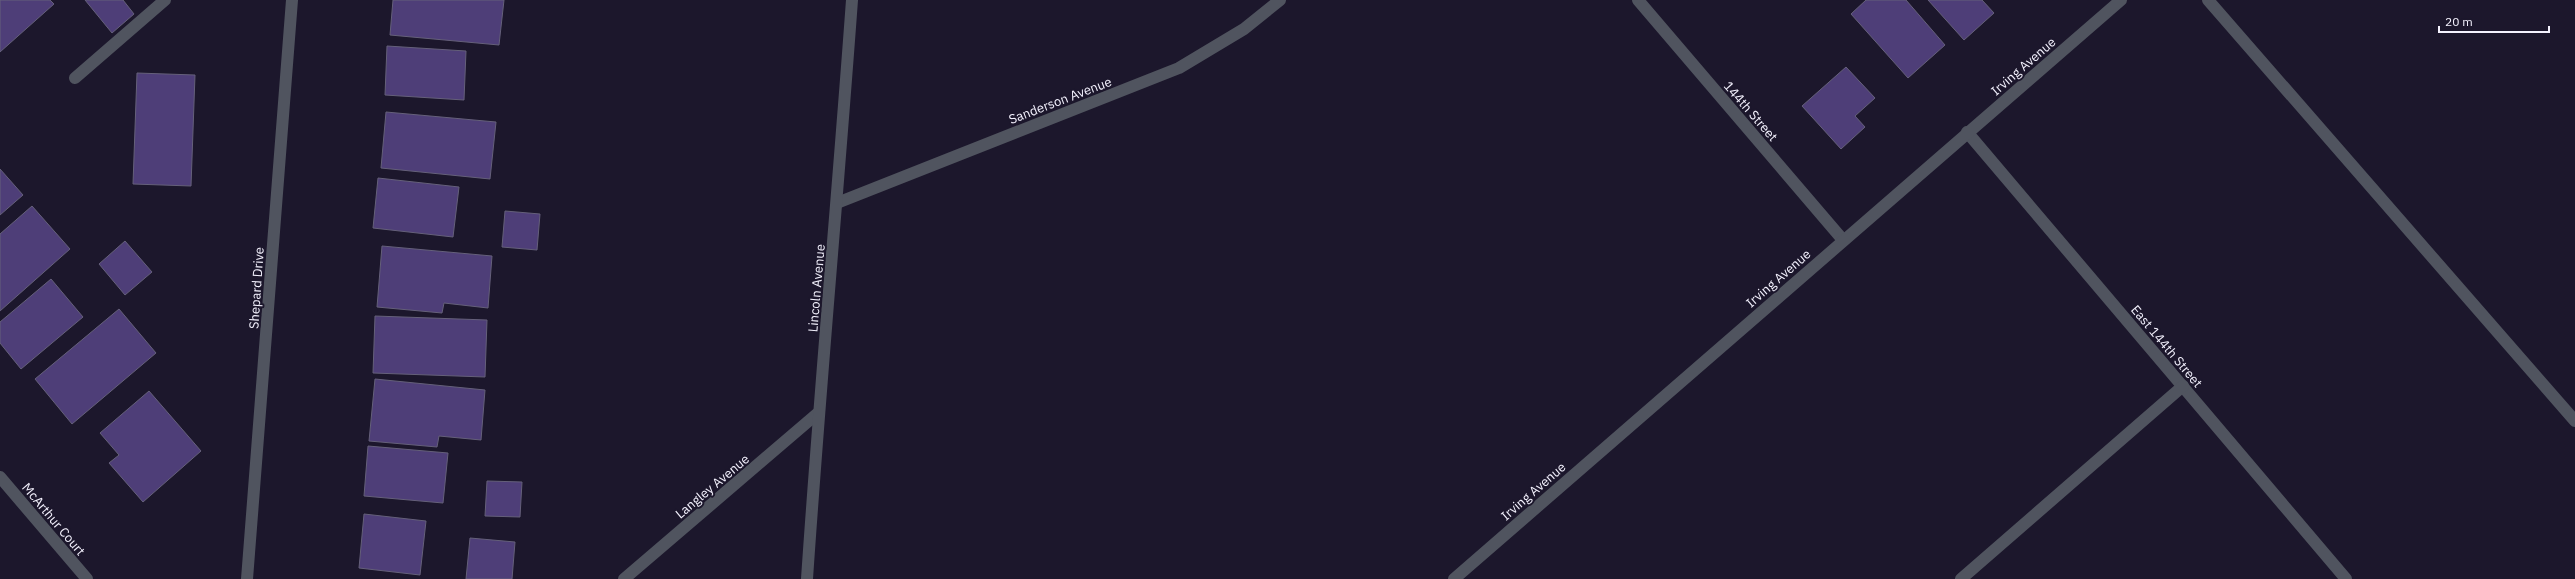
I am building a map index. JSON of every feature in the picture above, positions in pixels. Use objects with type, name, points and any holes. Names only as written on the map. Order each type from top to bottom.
[{"type":"street","points":[[75,78],[165,0]]},
{"type":"street","name":"Shepard Drive","points":[[247,579],[292,0]]},
{"type":"street","name":"Lincoln Avenue","points":[[808,579],[818,413],[838,203],[852,0]]},
{"type":"street","name":"Sanderson Avenue","points":[[838,203],[1179,68],[1244,29],[1280,0]]},
{"type":"street","name":"144th Street","points":[[1638,0],[1843,240]]},
{"type":"street","name":"Irving Avenue","points":[[1454,579],[1967,132],[2121,0]]},
{"type":"street","points":[[2208,0],[2575,421]]},
{"type":"street","name":"East 144th Street","points":[[1967,132],[2346,579]]},
{"type":"street","points":[[1961,579],[2183,386]]},
{"type":"street","name":"Langley Avenue","points":[[624,579],[818,413]]},
{"type":"street","name":"McArthur Court","points":[[0,477],[87,579]]},
{"type":"building","points":[[0,0],[50,0],[54,4],[0,52]]},
{"type":"building","points":[[85,0],[123,0],[134,14],[112,33]]},
{"type":"building","points":[[393,0],[504,0],[499,45],[390,35]]},
{"type":"building","points":[[1866,0],[1906,0],[1945,45],[1908,78],[1851,14]]},
{"type":"building","points":[[1928,0],[1982,0],[1994,13],[1964,40]]},
{"type":"building","points":[[387,46],[466,51],[464,100],[385,95]]},
{"type":"building","points":[[1846,67],[1875,98],[1855,116],[1865,127],[1841,149],[1802,106]]},
{"type":"building","points":[[137,73],[195,75],[191,186],[133,184]]},
{"type":"building","points":[[386,112],[496,122],[490,179],[381,168]]},
{"type":"building","points":[[0,169],[23,195],[0,215]]},
{"type":"building","points":[[378,178],[459,187],[453,237],[373,228]]},
{"type":"building","points":[[32,206],[70,249],[0,311],[0,234]]},
{"type":"building","points":[[505,211],[540,214],[537,250],[502,247]]},
{"type":"building","points":[[125,241],[152,272],[125,295],[99,264]]},
{"type":"building","points":[[382,246],[492,256],[488,308],[444,303],[442,313],[377,307]]},
{"type":"building","points":[[51,279],[83,317],[21,369],[0,343],[0,322]]},
{"type":"building","points":[[119,309],[156,353],[72,424],[35,379]]},
{"type":"building","points":[[375,316],[487,320],[485,377],[373,373]]},
{"type":"building","points":[[375,379],[485,390],[481,440],[439,436],[437,447],[369,441]]},
{"type":"building","points":[[149,391],[201,451],[143,502],[109,463],[119,455],[100,433]]},
{"type":"building","points":[[368,446],[448,453],[443,503],[364,496]]},
{"type":"building","points":[[487,481],[522,482],[520,517],[485,516]]},
{"type":"building","points":[[364,514],[426,521],[420,575],[359,568]]},
{"type":"building","points":[[470,538],[515,542],[512,579],[466,579]]}]
